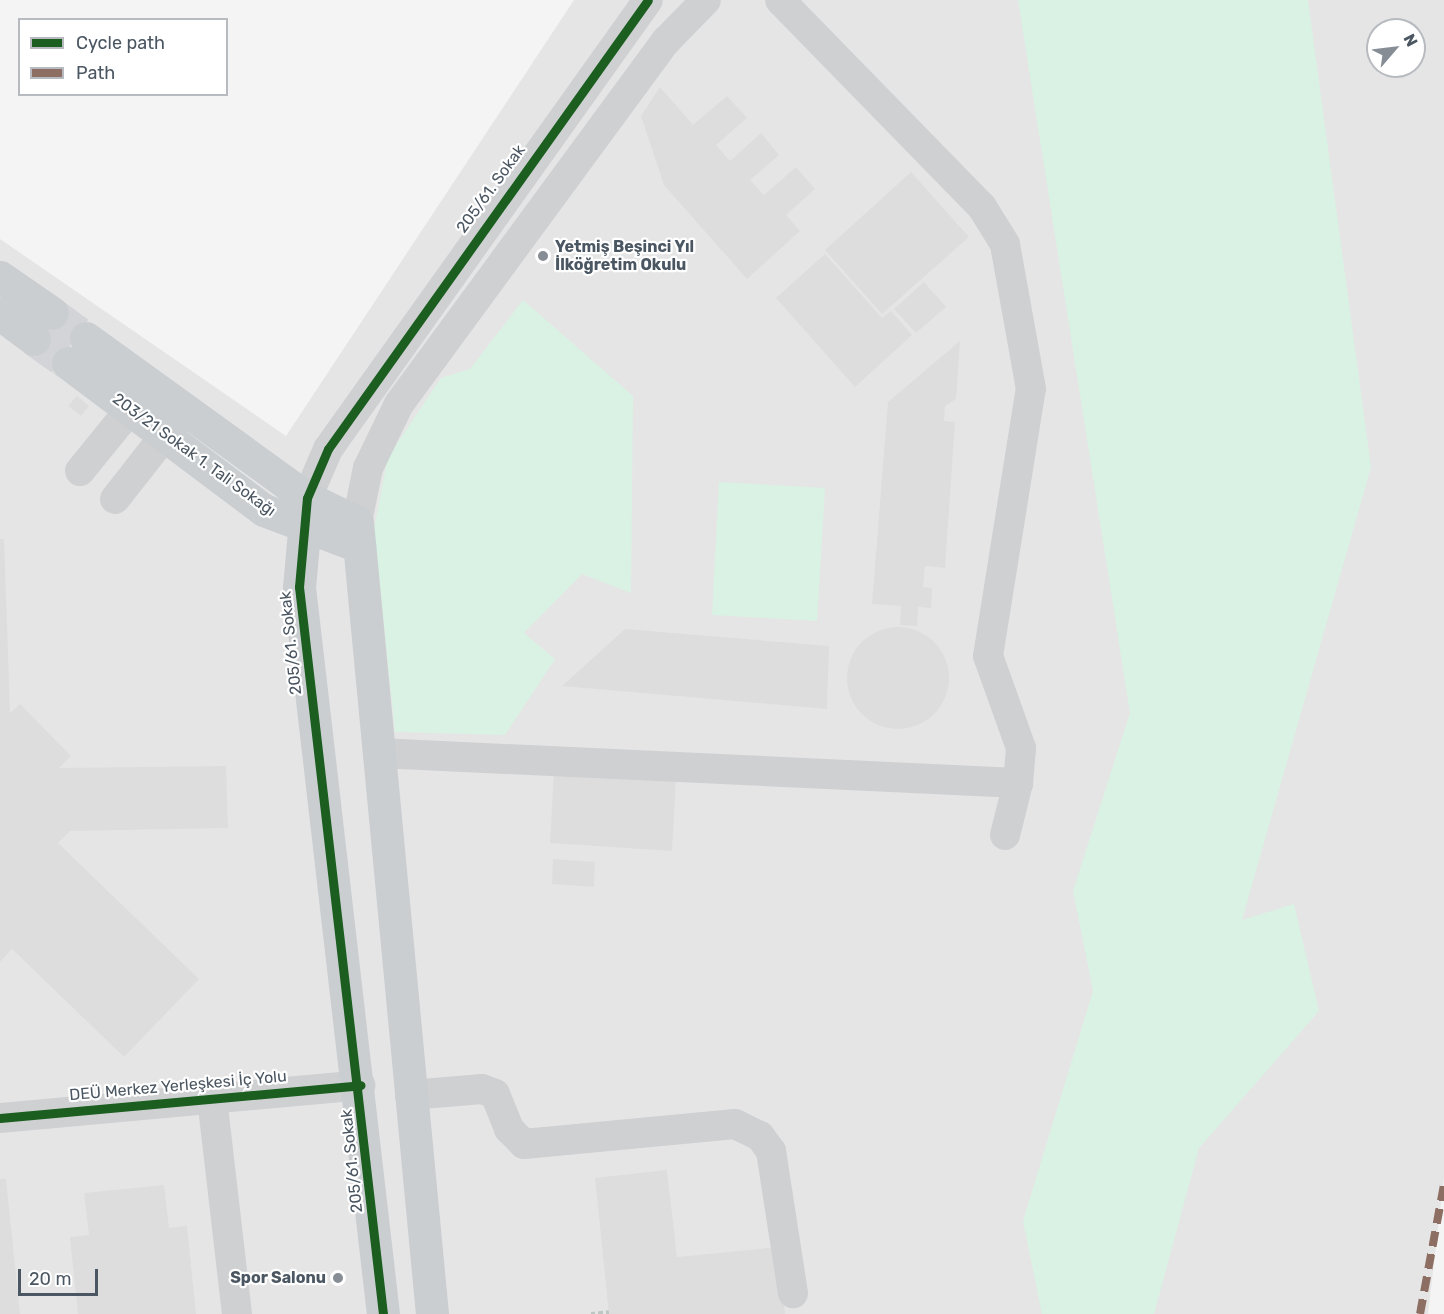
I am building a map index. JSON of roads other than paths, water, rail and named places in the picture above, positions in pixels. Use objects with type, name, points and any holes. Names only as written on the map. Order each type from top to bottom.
[{"type":"main road","points":[[0,277],[43,326],[0,314]]},
{"type":"main road","name":"203/21 Sokak 1. Tali Sokağı","points":[[77,351],[140,396],[185,409],[305,513]]},
{"type":"main road","name":"203/21 Sokak 1. Tali Sokağı","points":[[140,396],[165,435],[264,510],[305,513],[358,534]]},
{"type":"main road","name":"205/61. Sokak","points":[[305,513],[299,587],[360,1085],[383,1314]]},
{"type":"main road","points":[[358,534],[432,1314]]},
{"type":"street","name":"205/61. Sokak","points":[[305,513],[328,449],[648,0]]},
{"type":"street","points":[[358,534],[368,468],[399,404],[666,41],[706,0]]},
{"type":"street","points":[[780,0],[982,207],[1005,244],[1031,389],[988,656],[1021,747],[1018,783],[1005,835]]},
{"type":"street","points":[[80,471],[140,396]]},
{"type":"street","points":[[115,499],[185,409]]},
{"type":"street","points":[[379,753],[1018,783]]},
{"type":"street","name":"DEÜ Merkez Yerleşkesi İç Yolu","points":[[0,1118],[360,1085]]},
{"type":"street","points":[[410,1095],[482,1089],[495,1094],[509,1129],[524,1144],[735,1124],[760,1136],[771,1151],[793,1293]]},
{"type":"street","points":[[212,1098],[237,1314]]},
{"type":"tunnel","points":[[52,313],[86,338]]},
{"type":"tunnel","points":[[34,339],[68,363]]},
{"type":"place","name":"Yetmiş Beşinci Yıl İlköğretim Okulu","points":[[543,256]]},
{"type":"place","name":"Spor Salonu","points":[[338,1278]]}]
